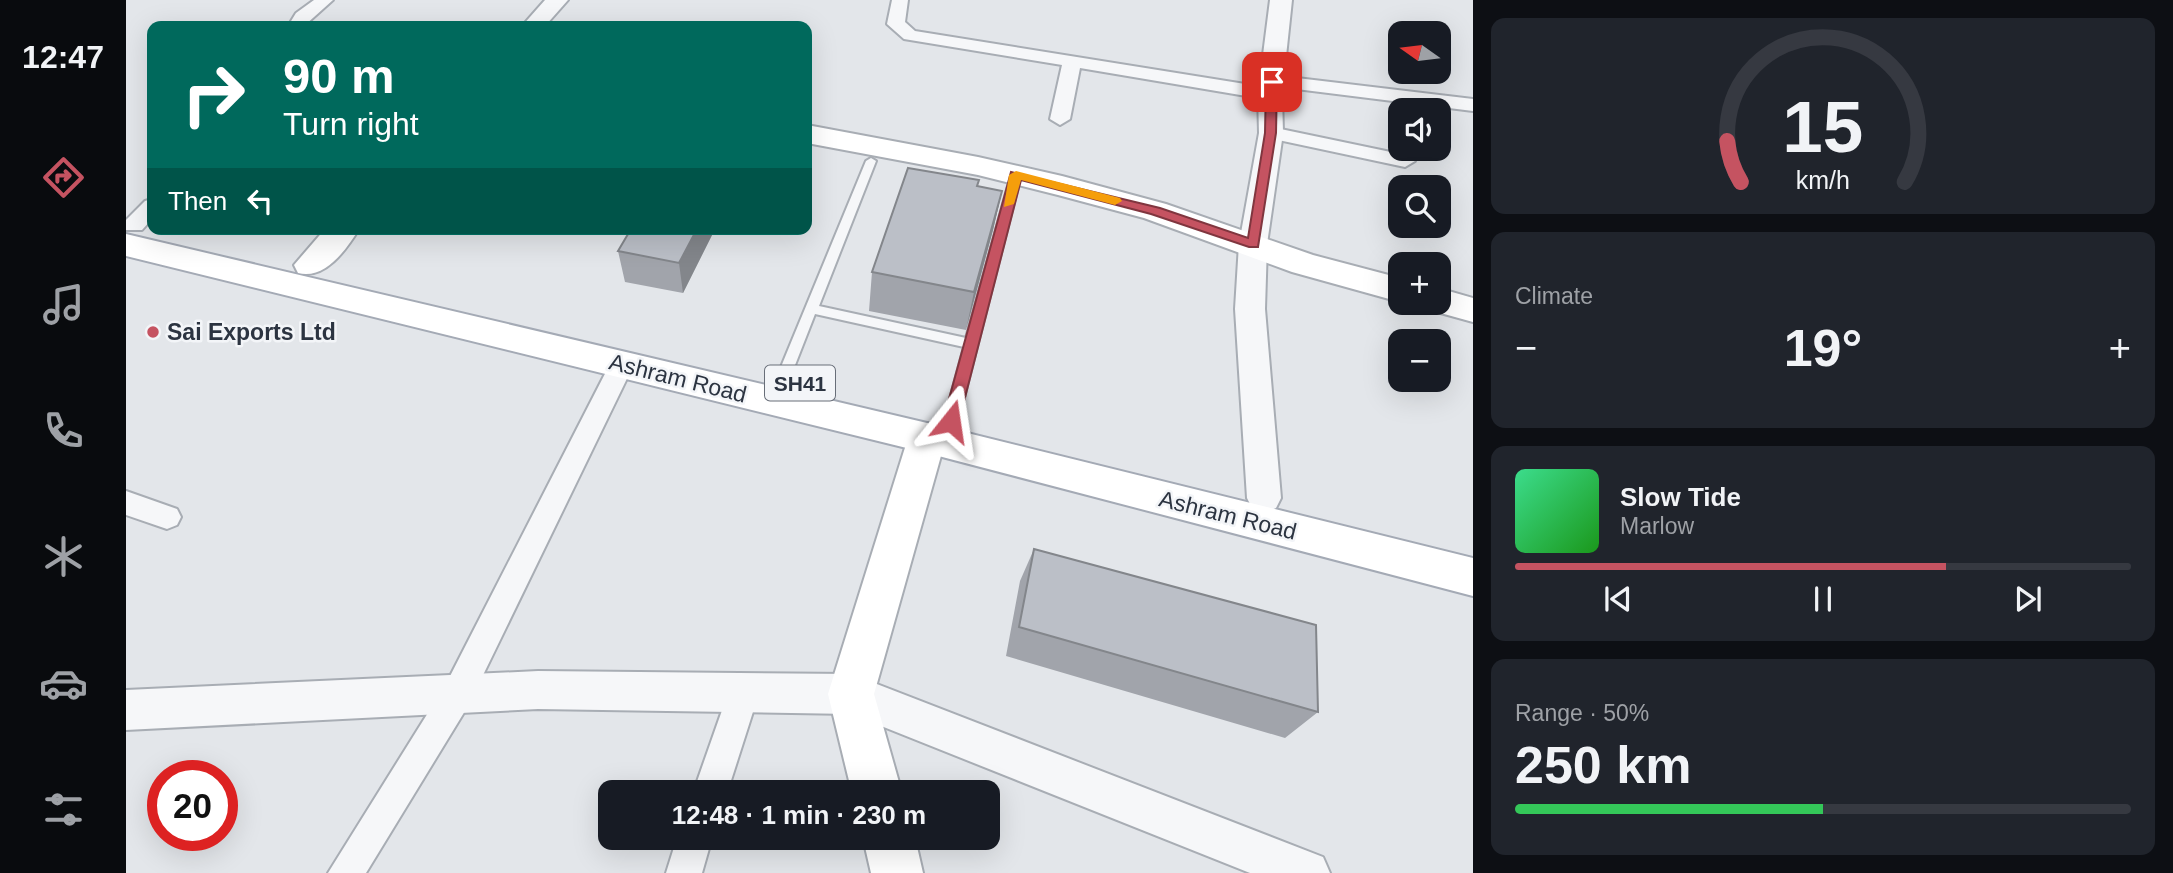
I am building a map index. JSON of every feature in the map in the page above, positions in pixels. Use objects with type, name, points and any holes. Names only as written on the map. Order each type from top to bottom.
[{"type":"main road","points":[[812,135],[1016,175],[1155,211],[1304,264],[1388,287]]},
{"type":"main road","name":"Ashram Road","points":[[169,235],[622,364],[1264,498],[1473,549]]},
{"type":"main road","name":"Ashram Road","points":[[178,235],[783,379],[939,429],[1473,577]]},
{"type":"main road","points":[[310,265],[338,235]]},
{"type":"main road","points":[[1451,304],[1473,310]]},
{"type":"main road","points":[[874,780],[851,694],[939,429]]},
{"type":"main road","points":[[891,850],[897,873]]},
{"type":"street","points":[[299,21],[325,0]]},
{"type":"street","points":[[538,21],[557,0]]},
{"type":"street","points":[[900,0],[896,24],[911,35],[1072,61],[1271,88],[1473,104]]},
{"type":"street","points":[[1264,498],[1250,309],[1253,244],[1270,133],[1271,88],[1281,0]]},
{"type":"street","points":[[1060,119],[1072,61]]},
{"type":"street","points":[[1270,133],[1388,157]]},
{"type":"street","points":[[346,873],[457,695],[622,364]]},
{"type":"street","points":[[126,503],[167,517]]},
{"type":"street","points":[[126,710],[538,690],[851,694],[1307,873]]},
{"type":"street","points":[[714,780],[743,692]]},
{"type":"street","points":[[684,873],[691,850]]},
{"type":"lane","points":[[783,379],[871,161]]},
{"type":"lane","points":[[939,429],[971,344],[1016,175]]},
{"type":"lane","points":[[811,309],[971,344]]},
{"type":"building","points":[[908,168],[979,180],[977,186],[1002,191],[974,292],[872,272]]},
{"type":"building","points":[[627,235],[694,235],[679,263],[618,251]]},
{"type":"building","points":[[1034,549],[1316,625],[1318,712],[1019,627]]},
{"type":"slow traffic","points":[[1008,204],[1016,175],[1115,201]]},
{"type":"place","name":"Sai Exports Ltd","points":[[153,332]]},
{"type":"route","points":[[951,421],[1016,175],[1155,211],[1253,244],[1270,133],[1272,82]]}]
